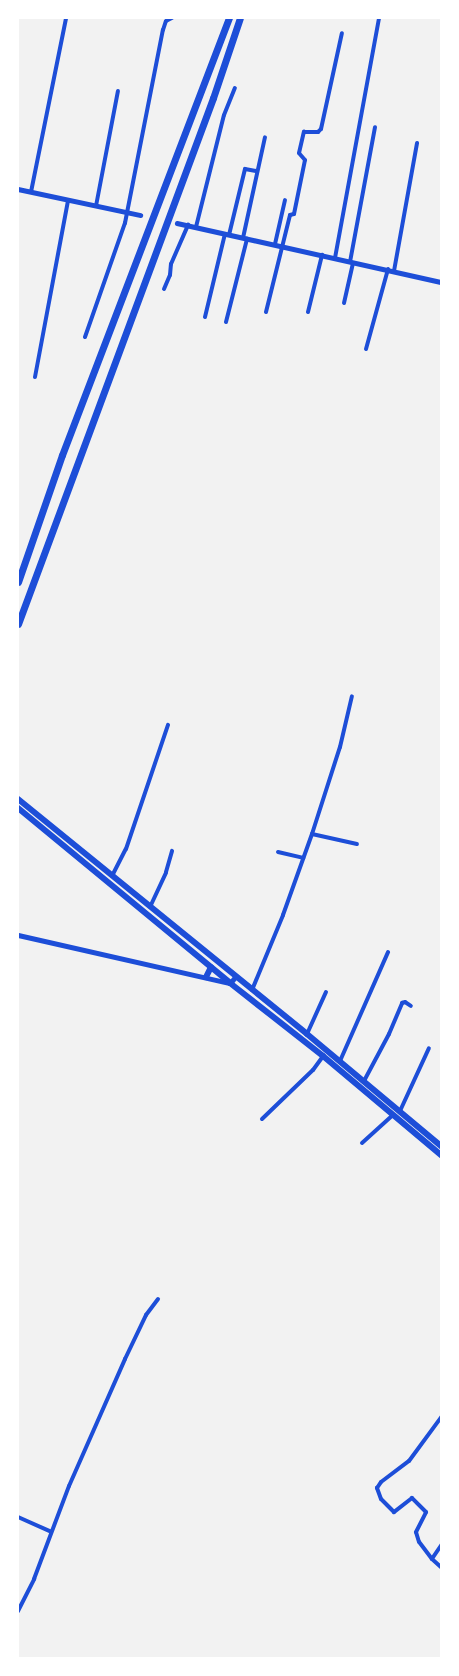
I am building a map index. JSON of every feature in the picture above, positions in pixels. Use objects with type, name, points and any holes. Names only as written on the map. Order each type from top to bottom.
[{"type":"highway","points":[[18,582],[62,456],[229,18]]},
{"type":"highway","points":[[18,624],[213,98],[240,18]]},
{"type":"highway","points":[[18,799],[340,1061],[442,1147]]},
{"type":"highway","points":[[18,808],[230,983],[324,1056],[442,1156]]},
{"type":"highway","points":[[206,977],[211,967]]},
{"type":"main road","points":[[18,935],[230,983],[236,976]]},
{"type":"street","points":[[31,192],[66,18]]},
{"type":"street","points":[[85,337],[128,212],[163,30],[166,21],[172,18]]},
{"type":"street","points":[[335,258],[379,18]]},
{"type":"street","points":[[266,312],[284,246],[290,215],[294,214],[306,159],[299,153],[304,132],[317,132],[320,130],[342,33]]},
{"type":"street","points":[[196,227],[224,115],[235,88]]},
{"type":"street","points":[[96,206],[118,91]]},
{"type":"street","points":[[344,303],[376,127]]},
{"type":"street","points":[[226,322],[245,238],[256,171],[265,137]]},
{"type":"street","points":[[394,271],[417,142]]},
{"type":"street","points":[[204,317],[245,169],[256,171]]},
{"type":"street","points":[[18,189],[140,215]]},
{"type":"street","points":[[35,377],[68,200]]},
{"type":"street","points":[[276,244],[285,200]]},
{"type":"street","points":[[178,223],[442,282]]},
{"type":"street","points":[[164,289],[174,257],[188,225]]},
{"type":"street","points":[[308,312],[322,255]]},
{"type":"street","points":[[366,349],[388,269]]},
{"type":"street","points":[[252,990],[283,915],[312,834],[340,747],[352,696]]},
{"type":"street","points":[[112,876],[129,842],[168,725]]},
{"type":"street","points":[[312,834],[357,844]]},
{"type":"street","points":[[150,907],[166,872],[172,851]]},
{"type":"street","points":[[278,852],[302,858]]},
{"type":"street","points":[[340,1061],[388,952]]},
{"type":"street","points":[[307,1034],[326,992]]},
{"type":"street","points":[[364,1081],[389,1034],[402,1003],[405,1002],[411,1006]]},
{"type":"street","points":[[400,1111],[429,1048]]},
{"type":"street","points":[[262,1120],[313,1070],[324,1056]]},
{"type":"street","points":[[362,1143],[393,1115]]},
{"type":"street","points":[[18,1611],[34,1580],[68,1486],[146,1315],[158,1299]]},
{"type":"street","points":[[442,1416],[409,1461],[381,1482],[377,1488],[381,1499],[394,1512],[412,1498],[426,1512],[416,1535],[432,1559],[442,1568]]},
{"type":"street","points":[[18,1517],[51,1532]]},
{"type":"street","points":[[432,1559],[442,1544]]}]
